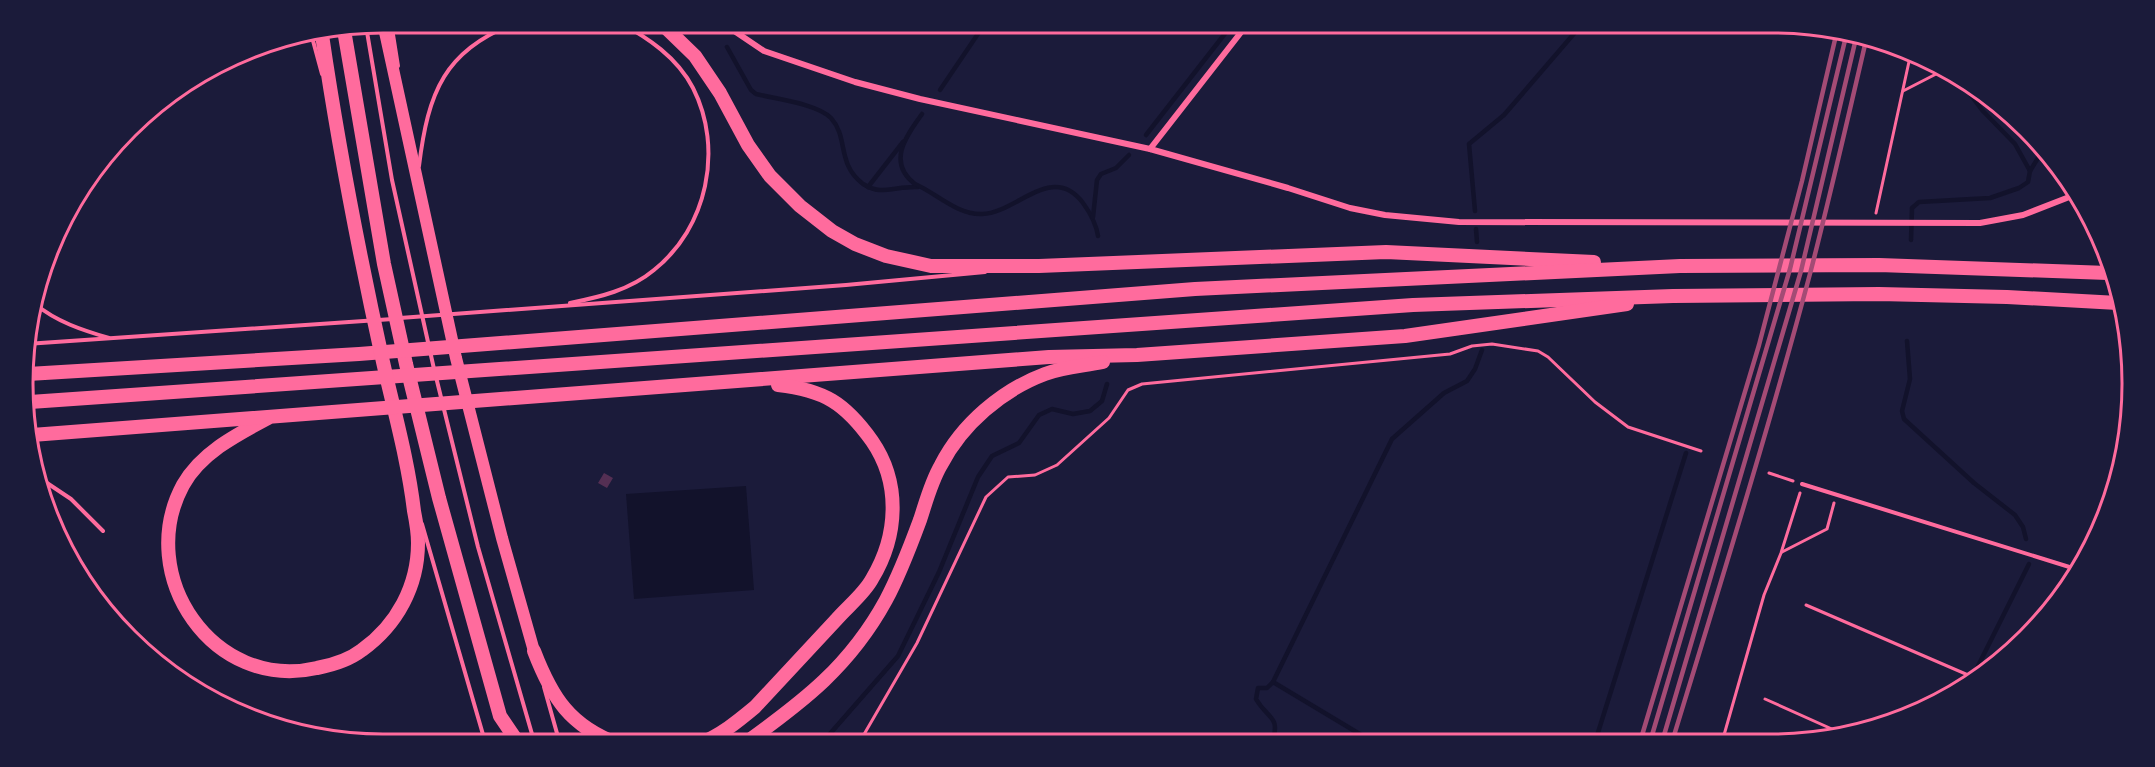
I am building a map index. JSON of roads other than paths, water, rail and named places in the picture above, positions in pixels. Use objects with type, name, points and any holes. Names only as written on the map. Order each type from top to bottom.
[{"type":"highway","points":[[385,33],[418,176],[434,259],[481,458],[534,651],[545,678],[569,714],[587,730],[596,734]]},
{"type":"highway","points":[[671,33],[695,56],[720,93],[748,145],[770,176],[800,206],[832,231],[855,244],[886,256],[931,266],[1039,266],[1386,252],[1680,266]]},
{"type":"highway","points":[[345,35],[384,264],[431,462],[500,716],[512,734]]},
{"type":"highway","points":[[272,416],[216,449],[202,461],[184,484],[175,504],[170,531],[173,583],[198,628],[218,647],[263,668],[307,670],[333,665],[360,652],[396,618],[414,578],[418,544],[411,480],[362,264],[323,39]]},
{"type":"highway","points":[[33,374],[359,354],[1195,289],[1680,266],[1879,265],[2104,273]]},
{"type":"highway","points":[[34,402],[1413,305],[1673,296],[1891,294],[2112,303]]},
{"type":"highway","points":[[37,435],[1049,357],[1137,354],[1405,336],[1673,296]]},
{"type":"highway","points":[[758,734],[828,679],[859,643],[886,600],[909,551],[940,466],[955,441],[979,415],[1012,390],[1046,373],[1137,354]]},
{"type":"highway","points":[[719,734],[734,725],[755,706],[872,580],[885,553],[892,530],[891,482],[875,447],[858,422],[842,407],[818,393],[798,387],[734,382]]},
{"type":"street","points":[[737,33],[764,51],[855,82],[920,99],[1150,150],[1288,188],[1350,208],[1420,219],[1460,222],[1980,223],[2002,220],[2044,208],[2068,198]]},
{"type":"street","points":[[1150,150],[1240,33]]},
{"type":"lane","points":[[393,33],[418,176]]},
{"type":"lane","points":[[418,176],[427,117],[437,90],[452,64],[474,44],[493,33]]},
{"type":"lane","points":[[552,307],[621,290],[654,271],[675,251],[689,232],[700,208],[706,173],[708,134],[692,87],[661,49],[638,33]]},
{"type":"lane","points":[[367,34],[392,180],[455,460],[532,734]]},
{"type":"lane","points":[[313,40],[333,106]]},
{"type":"lane","points":[[36,343],[926,279],[1039,266]]},
{"type":"lane","points":[[41,309],[75,328],[112,339]]},
{"type":"lane","points":[[411,480],[483,734]]},
{"type":"lane","points":[[1802,484],[2070,567]]},
{"type":"lane","points":[[48,485],[70,500],[103,531]]},
{"type":"lane","points":[[534,651],[557,734]]},
{"type":"waterway","points":[[940,90],[979,33]]},
{"type":"waterway","points":[[1146,135],[1225,33]]},
{"type":"waterway","points":[[1475,211],[1469,144],[1504,115],[1575,33]]},
{"type":"waterway","points":[[727,47],[751,90],[756,94],[817,109],[831,118],[840,134],[849,168],[863,184],[880,190],[918,187]]},
{"type":"waterway","points":[[1971,96],[2015,144],[2030,171]]},
{"type":"waterway","points":[[922,114],[910,131],[902,149],[901,158],[906,176],[915,184],[955,207],[982,214],[995,212],[1047,188],[1059,187],[1071,192],[1083,203],[1093,219],[1098,236]]},
{"type":"waterway","points":[[868,187],[903,142]]},
{"type":"waterway","points":[[1093,217],[1097,180],[1101,174],[1116,168],[1129,155]]},
{"type":"waterway","points":[[1911,240],[1912,208],[1919,202],[1990,198],[2019,188],[2028,182],[2030,171],[2039,157]]},
{"type":"waterway","points":[[1476,229],[1477,242]]},
{"type":"waterway","points":[[1907,341],[1910,379],[1902,411],[1904,419],[1974,483],[2015,515],[2023,527],[2026,539]]},
{"type":"waterway","points":[[1274,734],[1275,727],[1272,718],[1256,699],[1258,688],[1267,688],[1273,682],[1392,439],[1444,393],[1467,381],[1475,369],[1482,350]]},
{"type":"waterway","points":[[830,734],[898,656],[939,572],[978,477],[992,456],[1019,443],[1039,415],[1052,409],[1073,414],[1090,411],[1102,401],[1107,384]]},
{"type":"waterway","points":[[1598,734],[1686,453]]},
{"type":"waterway","points":[[1978,666],[2029,564]]},
{"type":"waterway","points":[[1273,682],[1360,734]]},
{"type":"railway","points":[[1642,734],[1759,345],[1802,181],[1835,39]]},
{"type":"railway","points":[[1652,734],[1790,269],[1845,41]]},
{"type":"railway","points":[[1664,734],[1801,271],[1855,43]]},
{"type":"railway","points":[[1674,734],[1795,329],[1826,212],[1865,46]]}]
